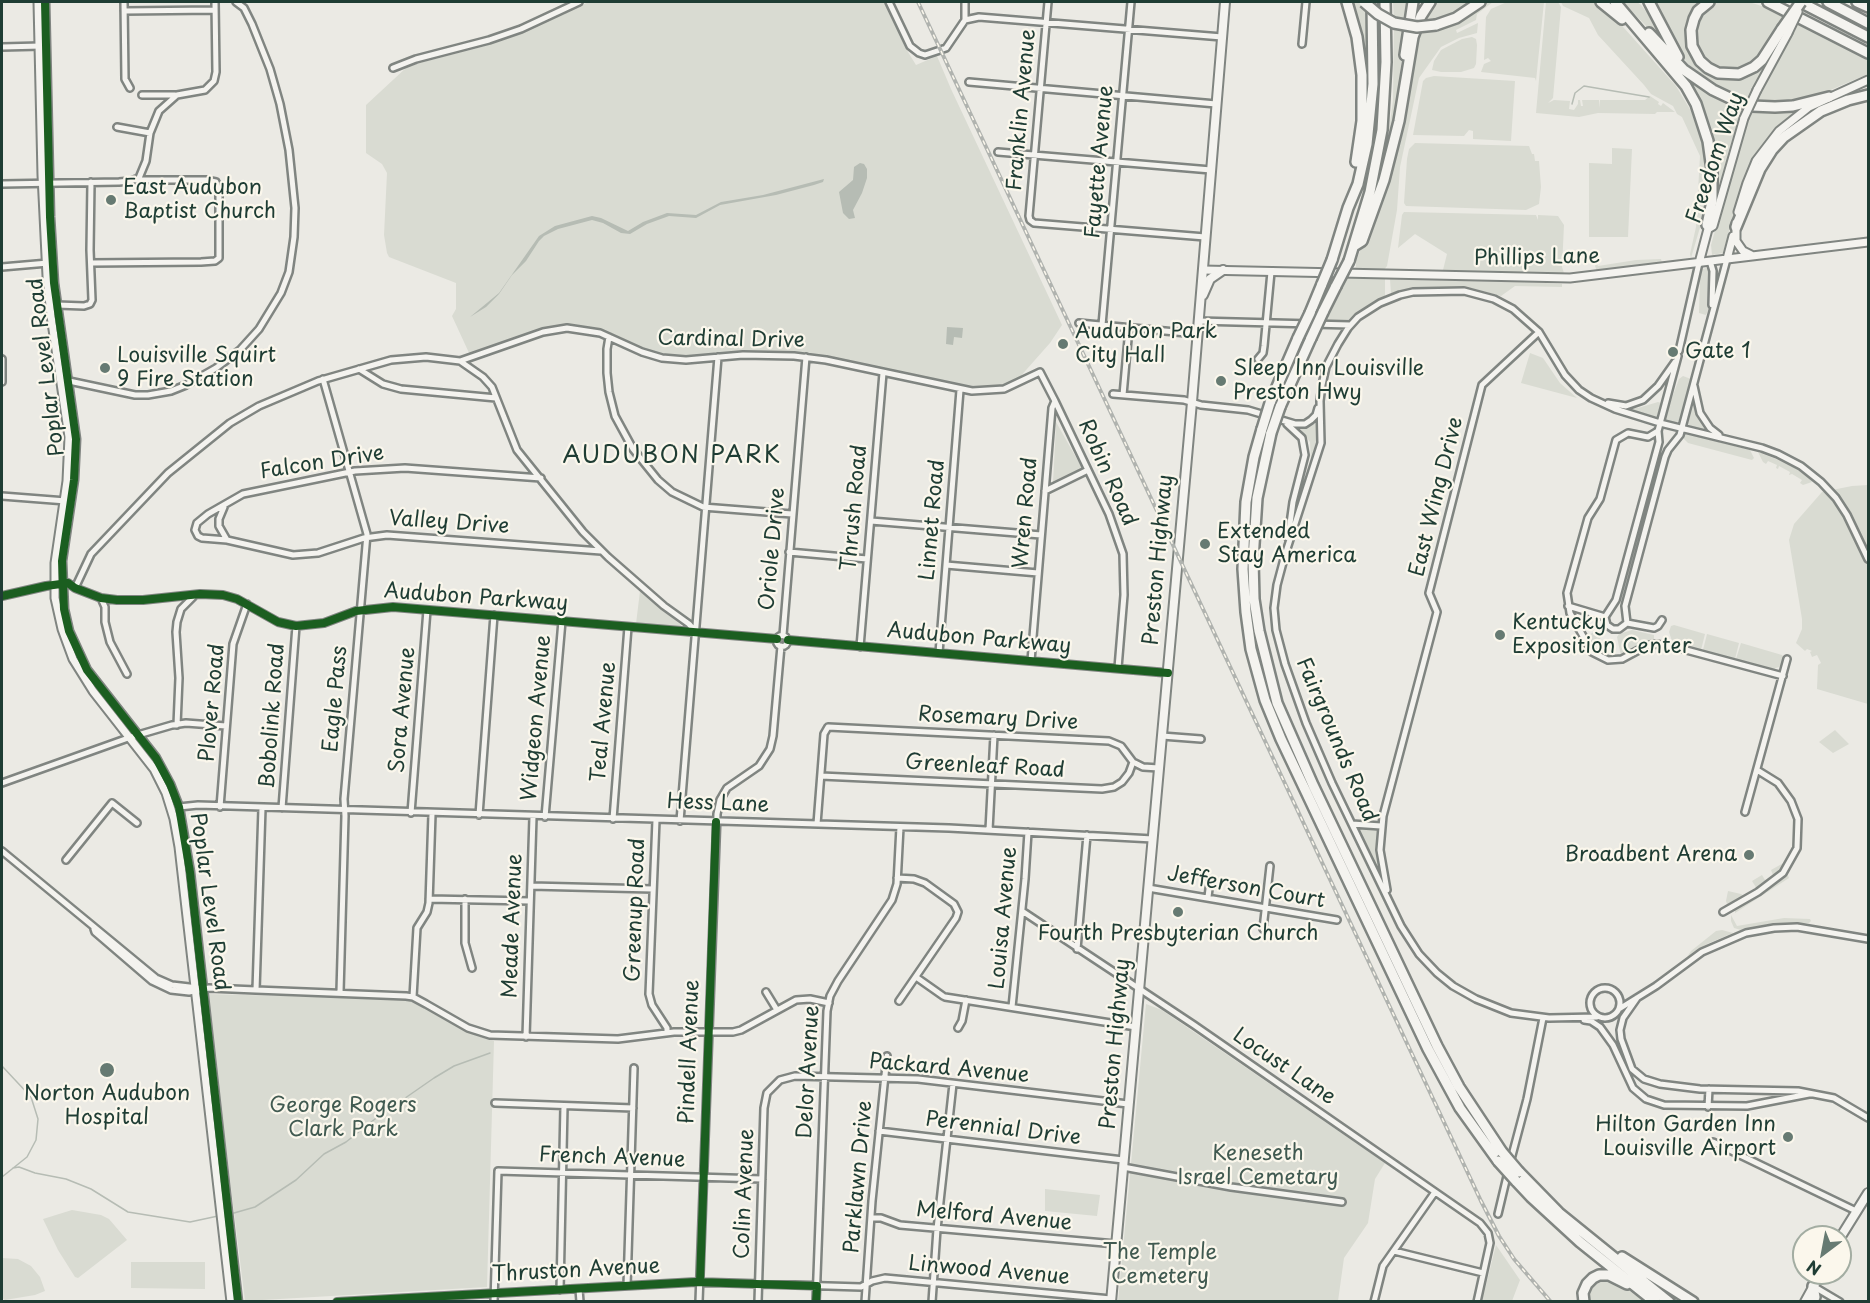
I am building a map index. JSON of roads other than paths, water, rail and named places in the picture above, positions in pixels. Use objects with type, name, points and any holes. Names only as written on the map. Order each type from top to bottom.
[{"type":"highway","points":[[1347,2],[1360,52],[1363,90],[1361,137],[1348,207]]},
{"type":"highway","points":[[1364,2],[1378,14],[1394,23],[1417,27],[1436,26],[1455,18],[1480,2]]},
{"type":"highway","points":[[1372,2],[1374,53],[1369,129],[1359,178],[1332,260],[1298,338],[1275,405],[1257,498],[1253,560],[1254,599],[1259,631],[1277,703],[1313,785],[1459,1088],[1517,1176],[1580,1242],[1654,1300]]},
{"type":"highway","points":[[1387,2],[1390,78],[1387,122],[1382,130],[1372,184],[1354,246],[1311,338],[1262,429],[1254,457],[1246,502],[1242,569],[1250,641],[1265,700],[1281,739],[1428,1049],[1460,1108],[1498,1161],[1583,1235],[1669,1302]]},
{"type":"highway","points":[[1404,90],[1402,82],[1406,37],[1413,2]]},
{"type":"highway","points":[[1354,246],[1362,241],[1384,181],[1397,128],[1413,37],[1421,16],[1430,2]]},
{"type":"highway","points":[[1601,2],[1622,19]]},
{"type":"highway","points":[[1607,2],[1672,76],[1697,111]]},
{"type":"highway","points":[[1617,2],[1684,70],[1689,71]]},
{"type":"highway","points":[[1617,2],[1686,86],[1696,104],[1708,141],[1713,170],[1708,227]]},
{"type":"highway","points":[[1641,2],[1664,33]]},
{"type":"highway","points":[[1649,2],[1671,46],[1689,71],[1720,94],[1752,106],[1775,107],[1793,106],[1829,97]]},
{"type":"highway","points":[[1709,2],[1698,10],[1694,19],[1691,30],[1692,46],[1700,61],[1718,73],[1739,74],[1754,67],[1785,31],[1801,2],[1869,37]]},
{"type":"highway","points":[[1758,2],[1793,15]]},
{"type":"highway","points":[[1828,2],[1869,23]]},
{"type":"highway","points":[[1772,3],[1869,53]]},
{"type":"highway","points":[[1736,227],[1760,169],[1784,137],[1821,111],[1848,100],[1869,95]]},
{"type":"highway","points":[[1583,1235],[1694,1302]]},
{"type":"highway","points":[[1584,1302],[1583,1293],[1587,1284],[1593,1278],[1602,1275],[1616,1278],[1644,1297],[1654,1300]]},
{"type":"highway","points":[[1813,1302],[1814,1286]]},
{"type":"main road","name":"Poplar Level Road","points":[[38,2],[42,46],[51,316],[76,451],[67,502],[58,585],[78,654],[96,684],[162,769],[179,807],[186,846],[198,989],[231,1302]]},
{"type":"main road","name":"Poplar Level Road","points":[[42,46],[45,2]]},
{"type":"main road","name":"Preston Highway","points":[[1111,1300],[1192,402],[1225,2]]},
{"type":"main road","name":"Freedom Way","points":[[1699,262],[1708,227],[1713,226],[1744,118],[1785,31]]},
{"type":"main road","points":[[1727,259],[1747,183],[1764,149],[1790,120],[1829,97],[1869,80]]},
{"type":"main road","points":[[1736,227],[1736,241],[1739,248],[1754,256]]},
{"type":"main road","name":"Phillips Lane","points":[[1203,270],[1575,278],[1869,242]]},
{"type":"main road","name":"Poplar Level Road","points":[[49,263],[57,305],[65,382]]},
{"type":"main road","points":[[1200,302],[1210,279],[1223,270]]},
{"type":"main road","name":"Poplar Level Road","points":[[135,737],[160,780],[174,819],[238,1302]]},
{"type":"main road","points":[[1848,1225],[1869,1192]]},
{"type":"main road","points":[[1805,1302],[1814,1286]]},
{"type":"street","points":[[124,2],[125,79],[130,88]]},
{"type":"street","points":[[142,95],[177,95],[205,90],[214,81],[216,72],[215,2]]},
{"type":"street","points":[[65,382],[141,395],[159,394],[186,385],[216,368],[240,350],[259,328],[281,293],[293,255],[295,227],[289,150],[270,69],[248,15],[236,2]]},
{"type":"street","points":[[393,68],[409,61],[499,37],[579,2]]},
{"type":"street","points":[[889,2],[910,46],[922,54],[929,55],[946,48],[965,20],[965,2]]},
{"type":"street","name":"Franklin Avenue","points":[[1048,2],[1030,220],[1034,223],[1111,230]]},
{"type":"street","name":"Fayette Avenue","points":[[1102,325],[1131,2]]},
{"type":"street","points":[[1302,44],[1306,2]]},
{"type":"street","points":[[124,11],[215,10]]},
{"type":"street","points":[[965,20],[986,17],[1222,37]]},
{"type":"street","points":[[2,47],[42,46]]},
{"type":"street","points":[[969,82],[1216,104]]},
{"type":"street","points":[[134,180],[139,178],[142,172],[150,133],[159,111],[177,95]]},
{"type":"street","points":[[117,127],[150,133]]},
{"type":"street","points":[[998,152],[1211,170]]},
{"type":"street","points":[[2,184],[206,180],[214,181],[218,185],[220,245],[217,259],[201,262],[91,263]]},
{"type":"street","points":[[57,305],[84,306],[91,302],[91,183]]},
{"type":"street","points":[[1111,230],[1205,237]]},
{"type":"street","points":[[1627,622],[1625,606],[1665,457],[1680,435],[1727,259]]},
{"type":"street","points":[[1710,261],[1713,271],[1712,312]]},
{"type":"street","points":[[1627,622],[1619,629],[1613,629],[1607,625],[1605,616],[1616,600],[1659,442],[1658,431],[1699,262]]},
{"type":"street","points":[[2,267],[49,263]]},
{"type":"street","points":[[1258,360],[1263,353],[1271,272]]},
{"type":"street","name":"Fairgrounds Road","points":[[1598,1017],[1543,1018],[1497,1008],[1453,986],[1437,973],[1419,954],[1401,926],[1306,723],[1280,646],[1274,609],[1277,585],[1285,555],[1321,443],[1320,401],[1326,367],[1338,344],[1350,325],[1370,309],[1400,295],[1413,292],[1464,291],[1494,299],[1513,309],[1539,332],[1565,375],[1579,390],[1595,400],[1615,409],[1660,423],[1723,437],[1778,454],[1812,474],[1841,506],[1869,559]]},
{"type":"street","points":[[1198,321],[1350,325]]},
{"type":"street","points":[[1079,323],[1197,334]]},
{"type":"street","points":[[1123,394],[1129,328]]},
{"type":"street","name":"Cardinal Drive","points":[[460,361],[543,332],[558,329],[585,329],[652,356],[686,360],[775,354],[806,357],[960,390],[998,391],[1040,372],[1055,401]]},
{"type":"street","name":"East Wing Drive","points":[[1391,901],[1382,865],[1381,826],[1437,612],[1429,592],[1482,385],[1539,332]]},
{"type":"street","points":[[609,337],[607,361],[609,392],[615,416],[626,439],[652,474],[665,487],[685,500],[706,508],[792,514]]},
{"type":"street","points":[[1595,400],[1626,406],[1643,400],[1658,386],[1678,356]]},
{"type":"street","points":[[75,588],[91,554],[168,473],[230,423],[260,406],[323,379],[411,357],[460,361],[483,377],[492,387],[518,450],[584,532],[602,551],[695,631]]},
{"type":"street","points":[[680,821],[718,357]]},
{"type":"street","name":"Oriole Drive","points":[[783,635],[806,357]]},
{"type":"street","points":[[2,359],[2,382]]},
{"type":"street","points":[[359,369],[383,384],[400,389],[496,398]]},
{"type":"street","name":"Thrush Road","points":[[860,647],[883,373]]},
{"type":"street","name":"Eagle Pass","points":[[323,379],[366,530],[345,810],[340,992]]},
{"type":"street","points":[[1694,381],[1701,413],[1710,428],[1723,437]]},
{"type":"street","name":"Linnet Road","points":[[939,653],[960,390]]},
{"type":"street","points":[[1113,394],[1184,400],[1252,411],[1286,423],[1300,424],[1311,420],[1316,415],[1320,401]]},
{"type":"street","name":"Robin Road","points":[[1055,401],[1117,534],[1124,562],[1125,587],[1118,668]]},
{"type":"street","name":"Wren Road","points":[[1030,661],[1052,408],[1055,401]]},
{"type":"street","points":[[1285,555],[1293,502],[1305,455],[1302,438],[1286,423]]},
{"type":"street","points":[[1658,431],[1648,437],[1628,433],[1616,440],[1600,499],[1588,518],[1567,593],[1569,606],[1587,645],[1592,652],[1611,660],[1622,659],[1646,646],[1655,644],[1675,647],[1783,676]]},
{"type":"street","name":"Falcon Drive","points":[[195,530],[199,521],[243,494],[350,472],[405,468],[541,478]]},
{"type":"street","points":[[1045,491],[1088,470]]},
{"type":"street","points":[[2,496],[67,502]]},
{"type":"street","points":[[227,502],[221,510],[219,519],[221,533],[227,540]]},
{"type":"street","points":[[871,521],[1041,536]]},
{"type":"street","name":"Valley Drive","points":[[195,530],[202,538],[227,540],[283,554],[307,555],[331,550],[366,537],[403,535],[602,551]]},
{"type":"street","points":[[789,552],[867,559]]},
{"type":"street","points":[[946,565],[1038,573]]},
{"type":"street","points":[[2,596],[58,585]]},
{"type":"street","name":"Audubon Parkway","points":[[58,585],[67,590],[75,588],[112,600],[223,595],[247,604],[278,622],[296,626],[324,623],[360,610],[393,607],[777,639]]},
{"type":"street","points":[[177,725],[179,678],[176,632],[181,609],[195,595]]},
{"type":"street","points":[[171,597],[181,609]]},
{"type":"street","points":[[101,598],[105,607],[105,622],[110,642],[127,674]]},
{"type":"street","points":[[105,607],[112,600]]},
{"type":"street","name":"Plover Road","points":[[220,807],[233,644],[247,604]]},
{"type":"street","points":[[1569,606],[1605,616]]},
{"type":"street","name":"Sora Avenue","points":[[411,813],[428,610]]},
{"type":"street","points":[[479,815],[494,615]]},
{"type":"street","points":[[1627,622],[1654,628],[1662,620]]},
{"type":"street","name":"Widgeon Avenue","points":[[546,817],[562,621]]},
{"type":"street","name":"Bobolink Road","points":[[282,808],[296,626]]},
{"type":"street","name":"Teal Avenue","points":[[613,819],[628,627]]},
{"type":"street","points":[[783,635],[788,640],[786,645],[781,646],[777,643],[777,639],[783,635]]},
{"type":"street","name":"Audubon Parkway","points":[[788,640],[1168,673]]},
{"type":"street","points":[[716,822],[718,806],[724,793],[735,782],[759,766],[770,748],[781,646]]},
{"type":"street","points":[[1745,812],[1787,659]]},
{"type":"street","points":[[2,783],[161,728],[186,723],[226,726]]},
{"type":"street","name":"Rosemary Drive","points":[[821,776],[826,728],[1109,741],[1121,746],[1133,762]]},
{"type":"street","points":[[989,830],[994,735]]},
{"type":"street","points":[[1162,736],[1201,739]]},
{"type":"street","points":[[1133,762],[1143,767],[1159,768]]},
{"type":"street","name":"Greenleaf Road","points":[[821,776],[1108,789],[1122,782],[1133,762]]},
{"type":"street","points":[[1723,912],[1758,892],[1783,873],[1797,848],[1799,828],[1791,801],[1778,783],[1762,771],[1756,770]]},
{"type":"street","points":[[817,825],[821,776]]},
{"type":"street","points":[[66,860],[112,803],[137,823]]},
{"type":"street","name":"Hess Lane","points":[[179,807],[282,808],[900,827],[1153,839]]},
{"type":"street","name":"Bobolink Road","points":[[256,990],[262,808]]},
{"type":"street","points":[[413,997],[417,928],[427,912],[429,899],[432,814]]},
{"type":"street","name":"Meade Avenue","points":[[526,1036],[533,817]]},
{"type":"street","name":"Greenup Road","points":[[656,820],[650,994],[652,1005],[667,1032]]},
{"type":"street","name":"Pindell Avenue","points":[[699,1302],[716,822]]},
{"type":"street","points":[[1352,824],[1381,826]]},
{"type":"street","name":"Delor Avenue","points":[[816,1302],[826,1018],[838,981],[888,909],[895,891],[900,827]]},
{"type":"street","name":"Louisa Avenue","points":[[1012,1007],[1028,832]]},
{"type":"street","points":[[1077,949],[1088,835]]},
{"type":"street","points":[[2,851],[156,978],[172,985],[198,989],[340,992],[413,997],[482,1034],[625,1039],[667,1032],[709,1033],[741,1030],[800,999],[829,1003]]},
{"type":"street","points":[[1263,929],[1270,866]]},
{"type":"street","points":[[897,878],[922,882],[954,904],[958,910],[956,918],[899,1001]]},
{"type":"street","points":[[1208,897],[1210,880]]},
{"type":"street","points":[[531,886],[653,889]]},
{"type":"street","name":"Jefferson Court","points":[[1149,888],[1337,920]]},
{"type":"street","points":[[429,899],[530,901]]},
{"type":"street","points":[[465,899],[465,943],[472,968]]},
{"type":"street","name":"Locust Lane","points":[[1022,911],[1478,1221],[1488,1233],[1490,1243],[1483,1274]]},
{"type":"street","points":[[1619,1009],[1619,999],[1614,991],[1604,988],[1592,995],[1589,1005],[1598,1017],[1612,1016],[1702,952],[1753,931],[1803,927],[1869,939]]},
{"type":"street","points":[[916,977],[944,996],[1136,1027]]},
{"type":"street","points":[[766,992],[777,1010]]},
{"type":"street","points":[[1636,998],[1621,1024],[1621,1039],[1628,1062],[1638,1076],[1660,1084],[1709,1089],[1791,1090],[1834,1098],[1869,1118]]},
{"type":"street","points":[[958,1028],[962,1021],[966,1000]]},
{"type":"street","points":[[1498,1214],[1527,1099],[1543,1018]]},
{"type":"street","points":[[1574,1018],[1591,1021],[1600,1027],[1613,1045],[1633,1088],[1646,1099],[1664,1105],[1747,1106],[1811,1094]]},
{"type":"street","name":"Parklawn Drive","points":[[865,1302],[887,1056]]},
{"type":"street","points":[[627,1286],[634,1068]]},
{"type":"street","name":"Packard Avenue","points":[[770,1088],[787,1077],[918,1079],[1128,1104]]},
{"type":"street","points":[[932,1302],[937,1229],[953,1084]]},
{"type":"street","name":"Colin Avenue","points":[[758,1302],[764,1108],[766,1095],[770,1088]]},
{"type":"street","points":[[1708,1107],[1709,1089]]},
{"type":"street","points":[[495,1104],[633,1108]]},
{"type":"street","points":[[560,1290],[564,1106]]},
{"type":"street","name":"Perennial Drive","points":[[879,1131],[947,1138],[1123,1163],[1231,1187],[1342,1202]]},
{"type":"street","points":[[1713,1142],[1856,1211]]},
{"type":"street","name":"French Avenue","points":[[493,1293],[498,1171],[762,1179]]},
{"type":"street","points":[[1374,1302],[1381,1273],[1435,1192]]},
{"type":"street","name":"Melford Avenue","points":[[871,1218],[881,1218],[900,1225],[937,1229],[1116,1244]]},
{"type":"street","points":[[1394,1251],[1483,1274],[1477,1302]]},
{"type":"street","name":"Linwood Avenue","points":[[866,1284],[885,1278],[1111,1300]]},
{"type":"street","name":"Thruston Avenue","points":[[337,1302],[700,1282],[861,1287],[866,1284]]},
{"type":"street","points":[[1814,1286],[1840,1302]]},
{"type":"street","points":[[579,1289],[580,1302]]},
{"type":"street","points":[[1035,1292],[1035,1302]]},
{"type":"street","points":[[493,1293],[494,1302]]},
{"type":"waterway","points":[[1572,104],[1575,93],[1584,86],[1649,97]]},
{"type":"waterway","points":[[234,1213],[255,1207],[296,1180],[324,1154],[346,1142],[434,1078],[454,1066],[490,1053]]},
{"type":"waterway","points":[[2,1066],[31,1097],[38,1119],[36,1140],[27,1157],[2,1177]]},
{"type":"waterway","points":[[13,1168],[19,1167],[35,1173],[66,1179],[91,1189],[128,1212],[190,1222],[218,1216]]},
{"type":"railway","points":[[918,2],[1481,1201],[1514,1259],[1551,1302]]},
{"type":"place","name":"East Audubon Baptist Church","points":[[111,200]]},
{"type":"place","name":"Audubon Park City Hall","points":[[1063,344]]},
{"type":"place","name":"Gate 1","points":[[1673,352]]},
{"type":"place","name":"Louisville Squirt 9 Fire Station","points":[[105,368]]},
{"type":"place","name":"Sleep Inn Louisville Preston Hwy","points":[[1221,381]]},
{"type":"place","name":"Extended Stay America","points":[[1205,544]]},
{"type":"place","name":"Kentucky Exposition Center","points":[[1500,635]]},
{"type":"place","name":"Broadbent Arena","points":[[1749,855]]},
{"type":"place","name":"Fourth Presbyterian Church","points":[[1178,912]]},
{"type":"place","name":"Norton Audubon Hospital","points":[[107,1070]]},
{"type":"place","name":"Hilton Garden Inn Louisville Airport","points":[[1788,1137]]},
{"type":"district","name":"AUDUBON PARK","points":[[672,456]]},
{"type":"park label","name":"George Rogers Clark Park","points":[[343,1118]]},
{"type":"park label","name":"Keneseth Israel Cemetary","points":[[1258,1166]]},
{"type":"park label","name":"The Temple Cemetery","points":[[1160,1265]]}]
